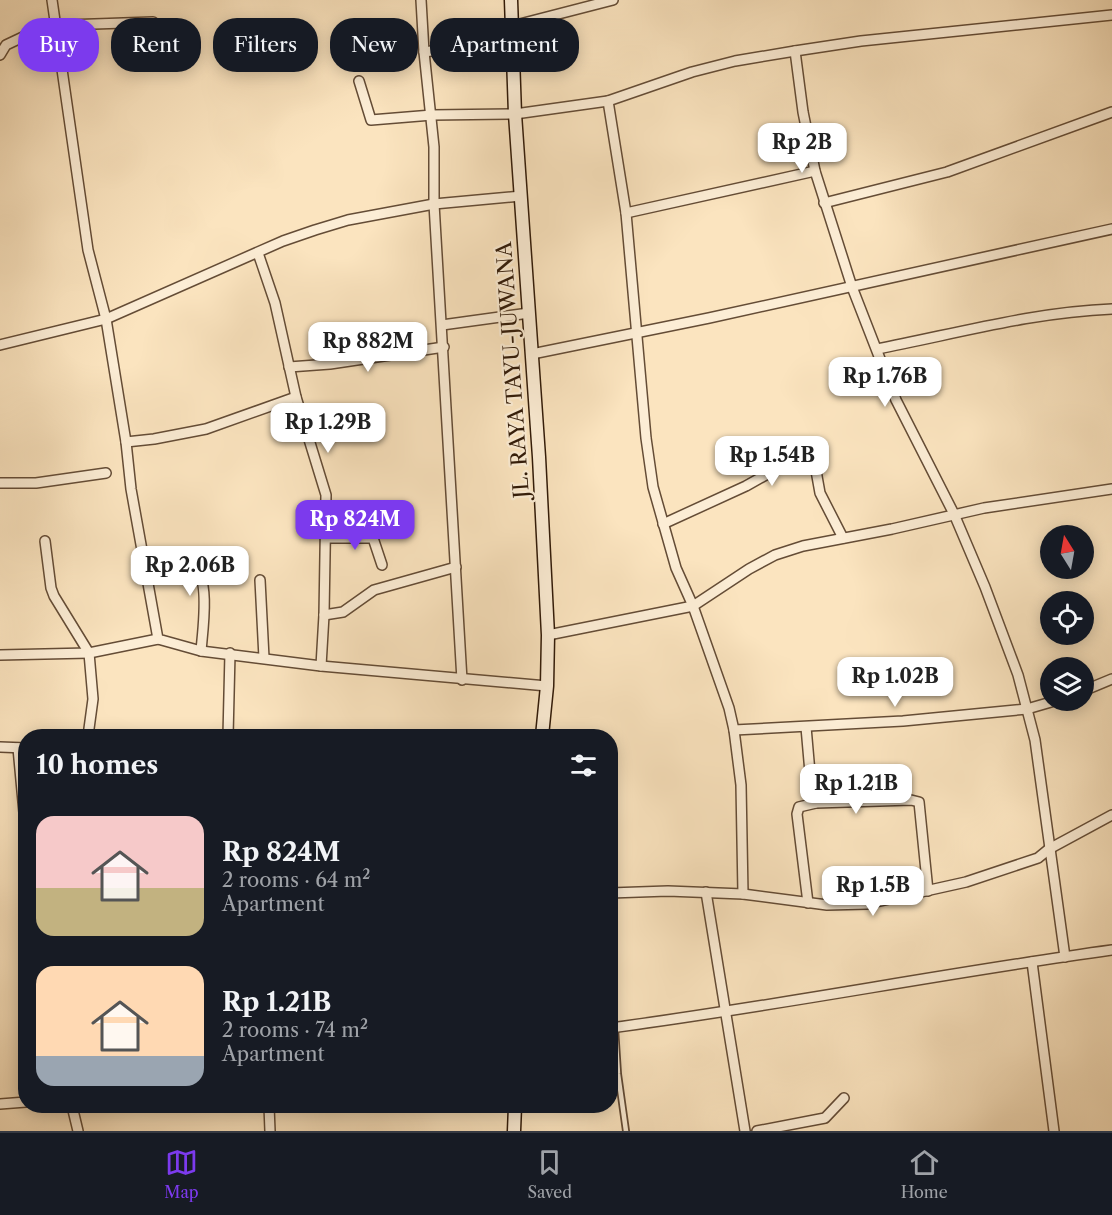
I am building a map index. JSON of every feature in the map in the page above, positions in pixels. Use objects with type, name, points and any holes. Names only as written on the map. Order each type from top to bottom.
[{"type":"main road","name":"JL. RAYA TAYU-JUWANA","points":[[511,0],[512,18]]},
{"type":"main road","name":"JL. RAYA TAYU-JUWANA","points":[[513,72],[548,635],[547,686],[543,729]]},
{"type":"main road","points":[[514,1113],[514,1131]]},
{"type":"street","points":[[52,0],[55,18]]},
{"type":"street","points":[[422,0],[424,52],[432,115],[434,204],[462,680]]},
{"type":"street","points":[[543,18],[613,0]]},
{"type":"street","points":[[359,81],[371,120],[432,115],[515,114],[608,100],[692,72],[735,61],[795,51],[861,41],[1112,15]]},
{"type":"street","points":[[0,55],[6,45],[18,41]]},
{"type":"street","points":[[424,52],[430,51]]},
{"type":"street","points":[[795,51],[803,112],[815,171],[852,287],[896,400],[954,514],[1018,675],[1035,740],[1065,957]]},
{"type":"street","points":[[63,72],[88,250],[106,319],[126,442],[131,489],[158,639]]},
{"type":"street","points":[[608,100],[626,213],[647,448],[653,487],[676,568],[693,606],[729,708],[734,730],[741,786],[743,894]]},
{"type":"street","points":[[824,203],[947,172],[1112,112]]},
{"type":"street","points":[[626,213],[815,171]]},
{"type":"street","points":[[0,345],[106,319],[293,237],[348,220],[434,204],[521,196]]},
{"type":"street","points":[[532,354],[852,287],[1112,229]]},
{"type":"street","points":[[258,253],[275,303],[296,397],[326,495],[321,666]]},
{"type":"street","points":[[878,349],[1046,315],[1078,310],[1112,309]]},
{"type":"street","points":[[442,325],[529,313]]},
{"type":"street","points":[[289,367],[383,358],[444,347]]},
{"type":"street","points":[[126,442],[206,429],[296,397]]},
{"type":"street","points":[[663,524],[746,486],[810,450],[813,454],[820,493],[843,538]]},
{"type":"street","points":[[0,483],[36,483],[105,472]]},
{"type":"street","points":[[548,635],[693,606],[749,569],[775,555],[954,514],[1112,489]]},
{"type":"street","points":[[326,538],[372,537],[376,540],[382,565]]},
{"type":"street","points":[[45,541],[54,596],[89,653],[93,699],[89,729]]},
{"type":"street","points":[[324,615],[343,612],[374,590],[456,567]]},
{"type":"street","points":[[147,574],[186,569],[194,570],[199,574],[204,600],[201,651]]},
{"type":"street","points":[[260,580],[264,658]]},
{"type":"street","points":[[0,654],[89,653],[158,639],[201,651],[321,666],[547,686]]},
{"type":"street","points":[[228,729],[230,653]]},
{"type":"street","points":[[1094,686],[1112,679]]},
{"type":"street","points":[[734,730],[903,721],[1027,709],[1040,705]]},
{"type":"street","points":[[806,727],[816,803]]},
{"type":"street","points":[[0,747],[18,748]]},
{"type":"street","points":[[808,903],[797,814],[799,807],[816,803],[911,800],[919,802],[928,891]]},
{"type":"street","points":[[618,893],[706,892],[743,894],[827,906],[867,904],[928,891],[1001,871],[1038,858],[1112,815]]},
{"type":"street","points":[[706,892],[745,1131]]},
{"type":"street","points":[[618,1027],[1112,950]]},
{"type":"street","points":[[1032,962],[1054,1131]]},
{"type":"street","points":[[758,1131],[825,1118],[844,1098]]},
{"type":"street","points":[[0,1104],[18,1103]]},
{"type":"street","points":[[74,1113],[78,1131]]},
{"type":"street","points":[[269,1113],[270,1131]]},
{"type":"lane","points":[[618,1074],[626,1131]]}]
